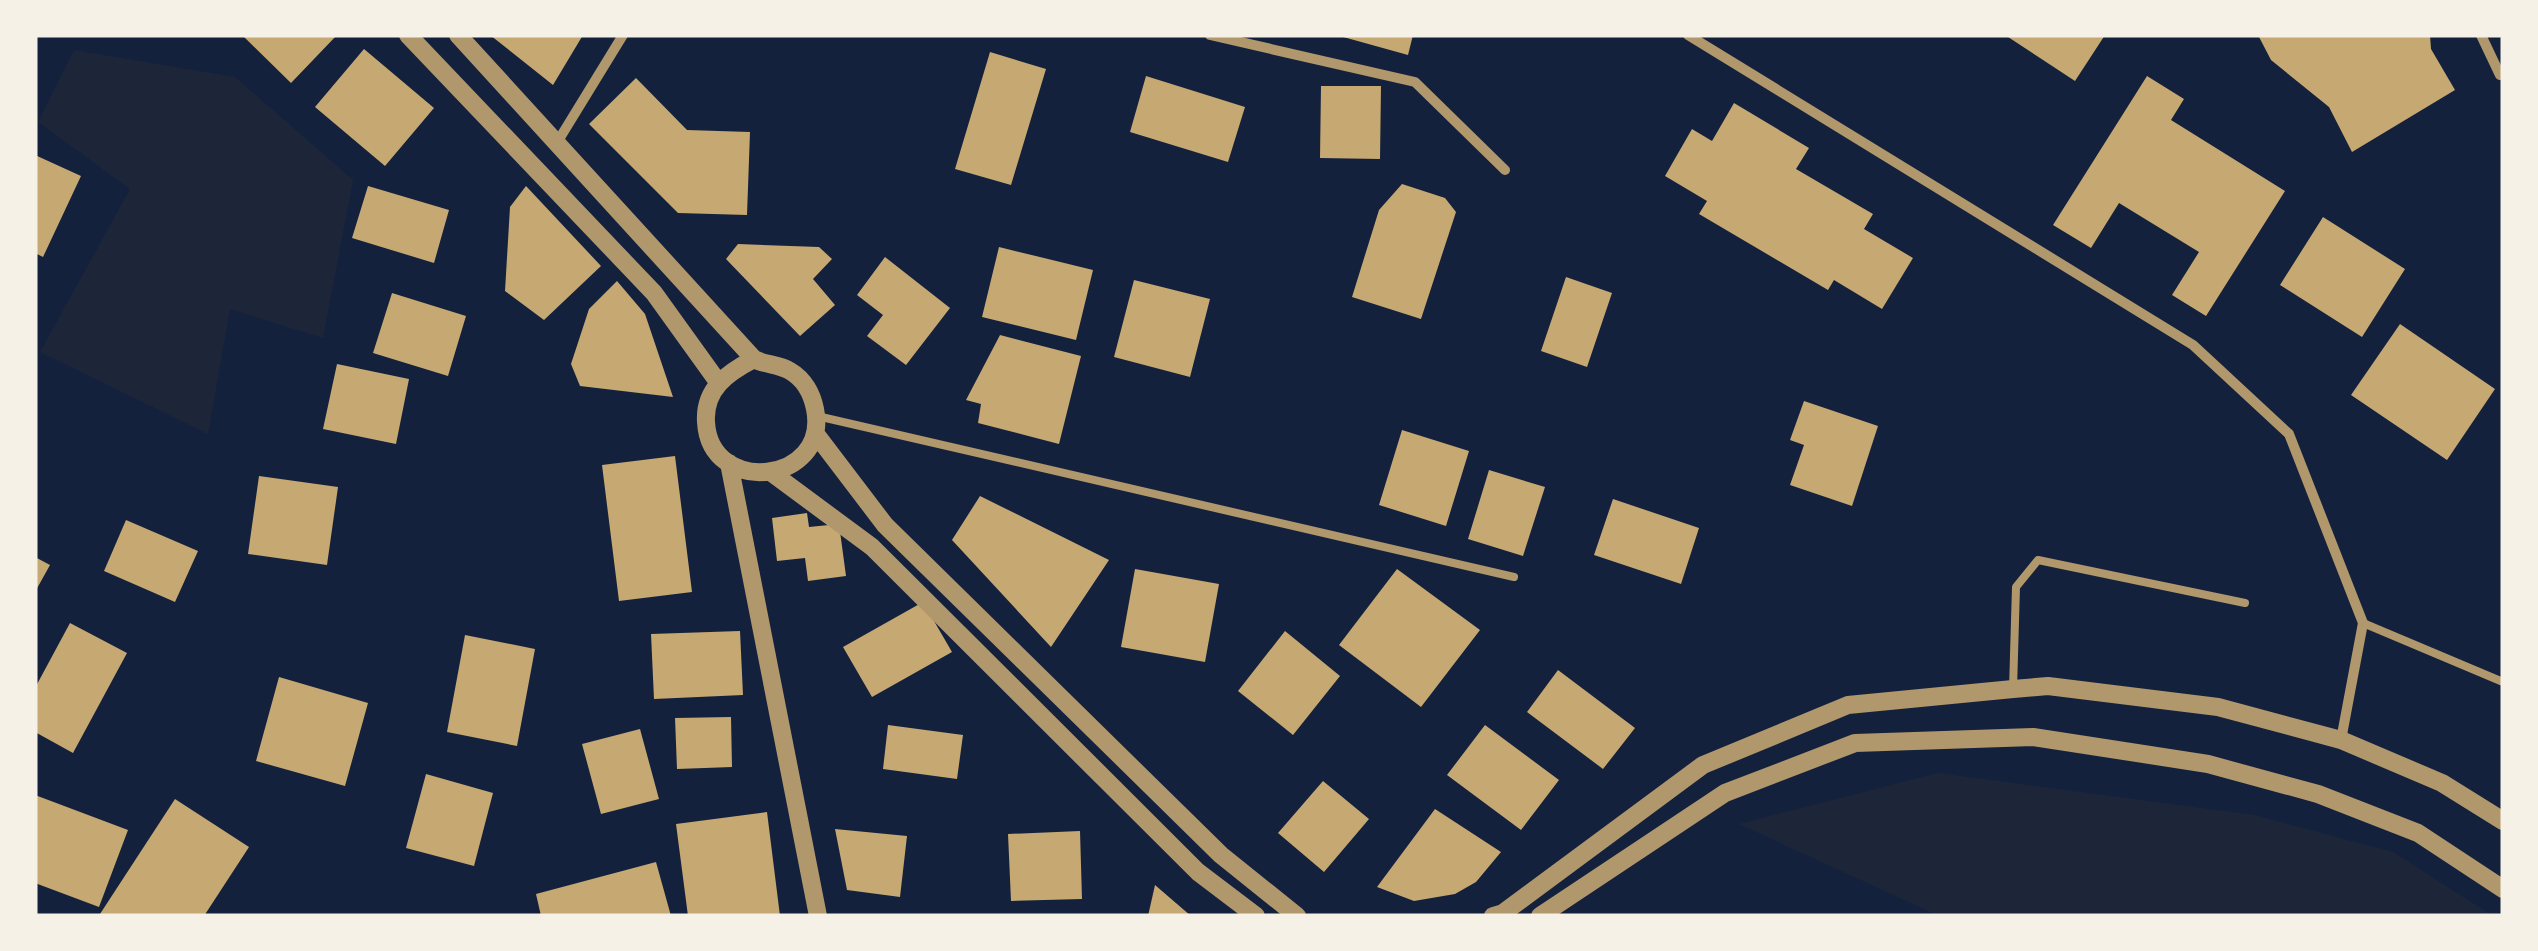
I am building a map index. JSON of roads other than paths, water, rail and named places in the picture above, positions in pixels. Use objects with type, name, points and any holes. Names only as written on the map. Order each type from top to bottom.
[{"type":"street","points":[[408,35],[654,293],[718,382]]},
{"type":"street","points":[[458,35],[754,359],[792,372],[813,399],[816,424],[886,525],[1221,855],[1296,916]]},
{"type":"street","points":[[558,141],[623,35]]},
{"type":"street","points":[[1210,35],[1251,40],[1415,82],[1504,170]]},
{"type":"street","points":[[1688,35],[2193,345],[2289,434],[2362,623],[2341,740]]},
{"type":"street","points":[[2482,35],[2500,75]]},
{"type":"street","points":[[754,359],[718,382],[706,407],[706,428],[714,448],[729,463],[757,474],[772,472],[800,459],[816,424]]},
{"type":"street","points":[[729,463],[818,916]]},
{"type":"street","points":[[772,472],[872,547],[1198,872],[1256,916]]},
{"type":"street","points":[[1493,916],[1503,913],[1703,765],[1848,705],[2014,689],[2048,686],[2218,707],[2341,740],[2442,783],[2503,821]]},
{"type":"street","points":[[1540,916],[1725,793],[1855,743],[2033,737],[2208,764],[2318,794],[2418,834],[2503,889]]},
{"type":"lane","points":[[816,424],[1514,577]]},
{"type":"lane","points":[[2014,689],[2016,586],[2038,560],[2244,603]]},
{"type":"lane","points":[[2362,623],[2503,682]]}]
